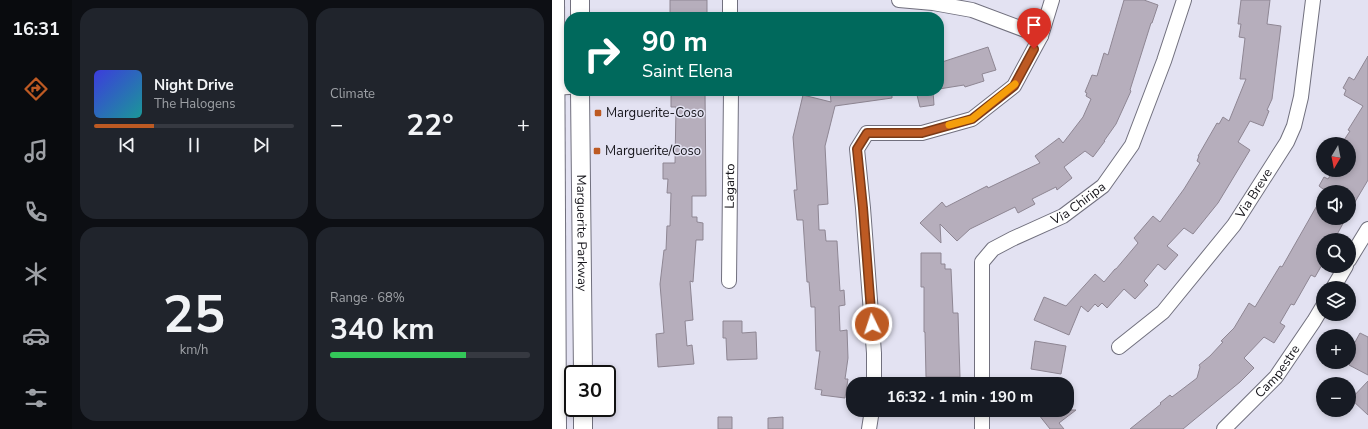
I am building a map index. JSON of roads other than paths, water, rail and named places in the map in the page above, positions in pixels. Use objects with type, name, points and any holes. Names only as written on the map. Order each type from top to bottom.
[{"type":"main road","name":"Marguerite Parkway","points":[[555,0],[559,87],[557,429]]},
{"type":"main road","points":[[580,0],[580,12]]},
{"type":"main road","name":"Marguerite Parkway","points":[[580,96],[583,365]]},
{"type":"main road","points":[[583,417],[583,429]]},
{"type":"street","points":[[730,0],[730,12]]},
{"type":"street","points":[[899,0],[933,3],[972,10],[1041,36]]},
{"type":"street","points":[[874,377],[874,345],[857,149],[867,133],[922,133],[972,119],[1014,86],[1041,36],[1052,0]]},
{"type":"street","name":"Via Chiripa","points":[[982,377],[982,262],[993,249],[1012,238],[1063,216],[1103,186],[1132,146],[1164,61],[1184,0]]},
{"type":"street","name":"Via Breve","points":[[1119,347],[1163,312],[1234,225],[1287,142],[1294,126],[1301,97],[1313,0]]},
{"type":"street","name":"Lagarto","points":[[729,281],[731,96]]},
{"type":"street","points":[[1356,249],[1368,229]]},
{"type":"street","name":"Campestre","points":[[1224,429],[1276,377],[1316,318]]},
{"type":"street","points":[[869,429],[871,417]]},
{"type":"street","points":[[982,417],[982,429]]},
{"type":"place","name":"Marguerite-Coso","points":[[598,113]]},
{"type":"place","name":"Marguerite/Coso","points":[[597,151]]}]
